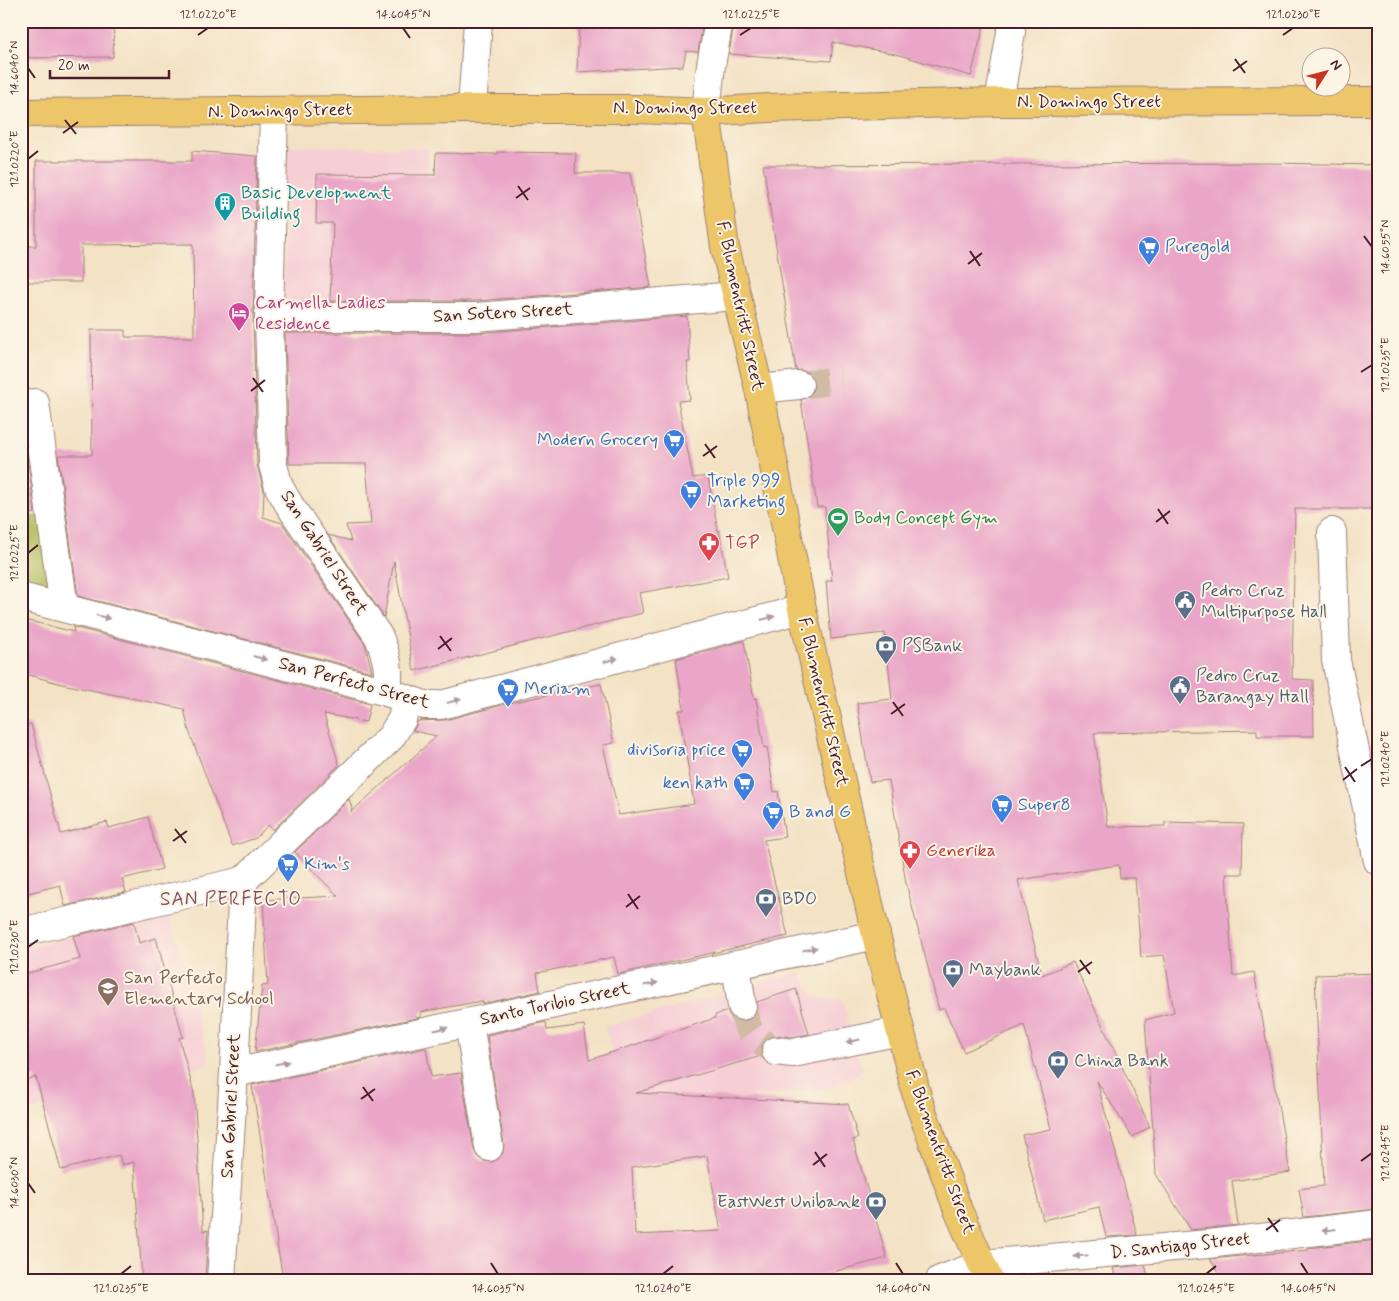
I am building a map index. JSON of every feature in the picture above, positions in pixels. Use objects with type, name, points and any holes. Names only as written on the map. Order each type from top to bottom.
[{"type":"main road","name":"N. Domingo Street","points":[[21,113],[472,109],[636,109],[706,112],[768,108],[999,102],[1378,101]]},
{"type":"main road","name":"F. Blumentritt Street","points":[[706,112],[725,247],[758,389],[802,609],[876,935],[918,1100],[958,1210],[986,1272]]},
{"type":"street","points":[[472,109],[478,21]]},
{"type":"street","points":[[706,112],[711,65],[719,21]]},
{"type":"street","points":[[999,102],[1011,32]]},
{"type":"street","name":"San Gabriel Street","points":[[221,1280],[234,1073],[243,881],[391,737],[402,719],[397,696],[389,677],[387,657],[379,637],[279,487],[273,465],[269,317],[274,111]]},
{"type":"street","name":"San Sotero Street","points":[[269,317],[476,317],[736,296]]},
{"type":"street","points":[[758,389],[799,385]]},
{"type":"street","points":[[35,402],[64,607]]},
{"type":"street","points":[[1332,532],[1336,660],[1378,861]]},
{"type":"street","name":"San Perfecto Street","points":[[21,597],[397,696],[424,706],[441,705],[802,609]]},
{"type":"street","points":[[21,932],[243,881]]},
{"type":"street","name":"Santo Toribio Street","points":[[234,1073],[876,935]]},
{"type":"street","points":[[736,965],[742,1006]]},
{"type":"street","points":[[469,1023],[488,1147]]},
{"type":"street","points":[[776,1051],[793,1052],[900,1031]]},
{"type":"street","name":"D. Santiago Street","points":[[940,1280],[986,1272],[1378,1224]]},
{"type":"shaded area","points":[[285,146],[428,148],[427,302],[284,300]]},
{"type":"shaded area","name":"San Perfecto Elementary School","points":[[169,911],[210,1064],[21,1113],[21,950]]},
{"type":"shaded area","points":[[800,972],[815,997],[842,1000],[863,1070],[835,1087],[629,1111],[605,1027]]},
{"type":"green space","points":[[40,516],[50,586],[21,580],[21,519]]},
{"type":"building","points":[[21,21],[114,21],[113,57],[21,58]]},
{"type":"building","points":[[579,21],[703,21],[698,52],[686,51],[683,66],[577,72]]},
{"type":"building","points":[[734,21],[985,21],[971,76],[896,54],[833,42],[831,61],[729,54]]},
{"type":"building","points":[[192,151],[257,156],[253,317],[257,465],[264,491],[263,517],[282,523],[365,644],[372,672],[78,596],[58,455],[92,455],[91,330],[125,330],[125,337],[194,337],[193,244],[81,245],[81,282],[21,282],[21,246],[36,246],[36,161],[192,161]]},
{"type":"building","points":[[497,152],[576,153],[575,173],[630,173],[651,287],[475,301],[330,301],[333,223],[316,223],[317,174],[435,175],[436,153],[497,154]]},
{"type":"building","points":[[1269,163],[1378,165],[1378,509],[1295,509],[1292,679],[1313,680],[1314,736],[1257,736],[1257,730],[1094,733],[1108,827],[1165,826],[1165,822],[1243,824],[1242,874],[1226,874],[1233,976],[1254,972],[1290,1172],[1232,1181],[1238,1225],[1191,1230],[1156,1174],[1145,1020],[1174,1012],[1164,955],[1141,957],[1135,878],[1120,878],[1119,865],[1018,880],[1042,975],[1073,962],[1150,1127],[1132,1137],[1097,1081],[1137,1235],[1106,1237],[1099,1207],[1043,1220],[1022,1135],[1051,1129],[1024,1025],[964,1052],[944,1008],[939,1010],[906,883],[889,780],[870,782],[857,703],[892,699],[885,633],[831,639],[826,581],[832,581],[825,507],[817,507],[801,400],[813,392],[814,383],[806,371],[796,370],[763,165]]},
{"type":"building","points":[[687,316],[690,362],[687,362],[690,400],[678,401],[693,478],[708,476],[728,577],[639,593],[643,613],[414,671],[394,561],[384,617],[328,535],[351,541],[346,525],[371,524],[366,464],[289,464],[285,333],[477,333]]},
{"type":"building","points":[[21,455],[27,455],[35,513],[21,516]]},
{"type":"building","points":[[21,619],[74,632],[73,627],[370,704],[366,722],[324,714],[339,765],[273,830],[268,825],[256,838],[232,846],[189,731],[184,709],[62,684],[21,673]]},
{"type":"building","points":[[744,641],[764,748],[767,747],[774,792],[778,791],[785,837],[764,840],[788,936],[618,974],[614,957],[537,973],[540,991],[483,1004],[482,1001],[421,1012],[421,1017],[255,1052],[262,986],[268,985],[263,900],[338,896],[295,852],[349,799],[352,808],[351,812],[437,736],[413,731],[418,721],[445,720],[514,702],[601,684],[614,743],[603,745],[619,815],[694,804],[679,710],[684,710],[676,659]]},
{"type":"building","points":[[31,724],[61,834],[107,822],[109,828],[148,817],[162,869],[122,879],[126,892],[65,906],[60,885],[21,895],[21,725]]},
{"type":"building","points":[[134,922],[139,943],[156,938],[183,1037],[179,1038],[194,1093],[203,1231],[208,1230],[205,1280],[142,1280],[134,1162],[122,1165],[119,1155],[61,1170],[36,1077],[21,1081],[21,975],[80,959],[73,936]]},
{"type":"building","points":[[1378,973],[1378,1209],[1304,1217],[1299,1189],[1324,1186],[1315,975]]},
{"type":"building","points":[[796,989],[809,1034],[792,1037],[778,1035],[770,1037],[763,1042],[761,1056],[636,1093],[848,1104],[858,1138],[853,1140],[887,1258],[802,1280],[283,1280],[252,1085],[426,1048],[431,1077],[461,1073],[474,1150],[483,1161],[492,1162],[503,1153],[504,1145],[487,1035],[546,1022],[547,1030],[584,1025],[589,1060],[715,1018],[715,1015],[728,1011],[730,1016],[736,1020],[745,1021],[751,1019],[756,1012],[757,1002]],"holes":[[[707,1156],[721,1231],[635,1235],[632,1167]]]},
{"type":"building","points":[[1378,1240],[1378,1280],[1223,1280],[1210,1259],[1309,1250],[1308,1248]]},
{"type":"building","points":[[1145,1265],[1149,1280],[1116,1280],[1113,1268]]},
{"type":"tunnel","points":[[799,385],[841,380]]},
{"type":"tunnel","points":[[742,1006],[746,1023],[752,1034],[776,1051]]},
{"type":"place","name":"Basic Development Building","points":[[225,222]]},
{"type":"place","name":"Puregold","points":[[1149,266]]},
{"type":"place","name":"Carmella Ladies Residence","points":[[239,332]]},
{"type":"place","name":"Modern Grocery","points":[[674,459]]},
{"type":"place","name":"Triple 999 Marketing","points":[[691,510]]},
{"type":"place","name":"Body Concept Gym","points":[[838,537]]},
{"type":"place","name":"TGP","points":[[709,562]]},
{"type":"place","name":"Pedro Cruz Multipurpose Hall","points":[[1185,620]]},
{"type":"place","name":"PSBank","points":[[886,665]]},
{"type":"place","name":"Pedro Cruz Barangay Hall","points":[[1180,705]]},
{"type":"place","name":"Meriam","points":[[508,708]]},
{"type":"place","name":"divisoria price","points":[[742,769]]},
{"type":"place","name":"ken kath","points":[[744,802]]},
{"type":"place","name":"Super8","points":[[1002,824]]},
{"type":"place","name":"B and G","points":[[773,831]]},
{"type":"place","name":"Generika","points":[[910,870]]},
{"type":"place","name":"Kim's","points":[[288,883]]},
{"type":"place","name":"BDO","points":[[766,918]]},
{"type":"place","name":"Maybank","points":[[953,989]]},
{"type":"place","name":"San Perfecto Elementary School","points":[[108,1007]]},
{"type":"place","name":"China Bank","points":[[1058,1080]]},
{"type":"place","name":"EastWest Unibank","points":[[876,1221]]},
{"type":"district","name":"SAN PERFECTO","points":[[231,899]]}]
